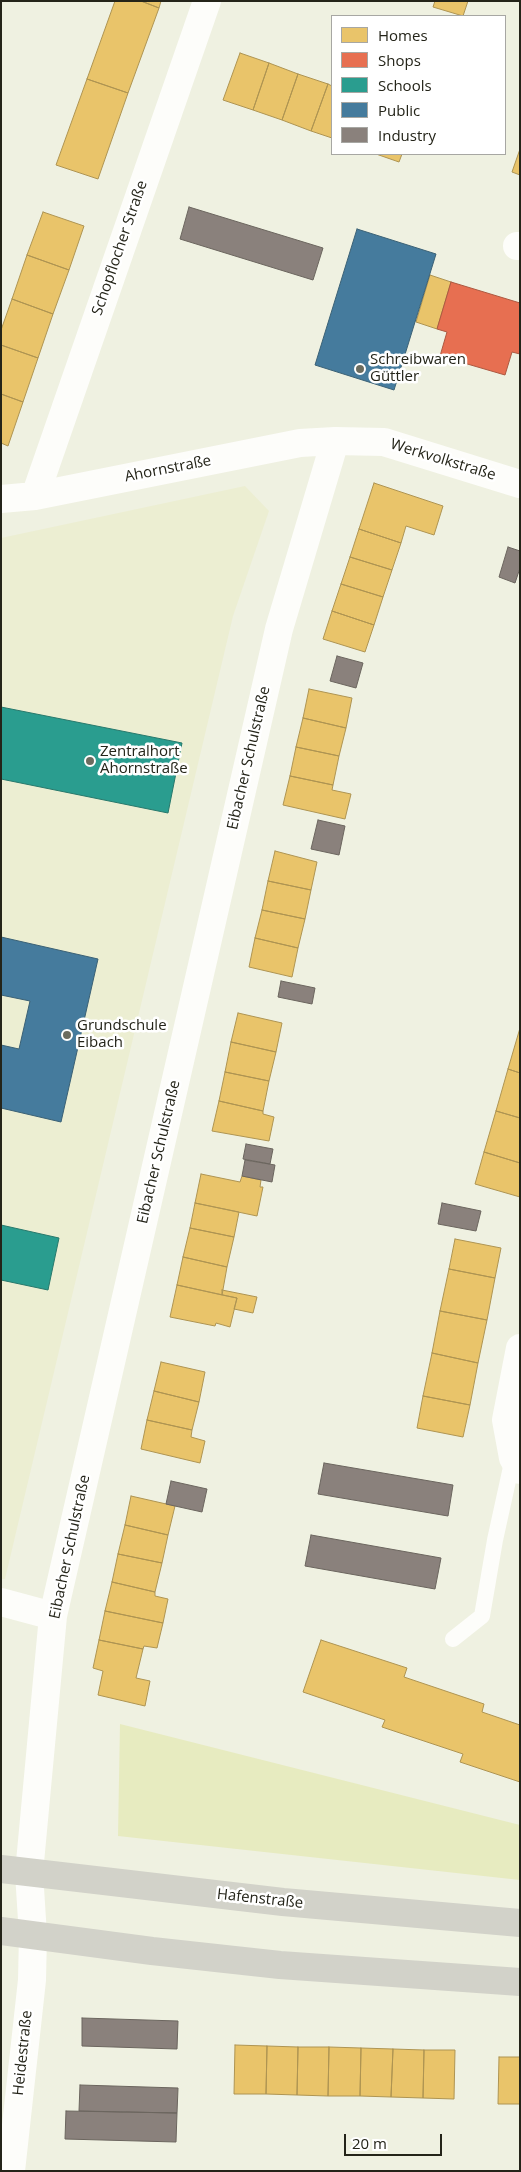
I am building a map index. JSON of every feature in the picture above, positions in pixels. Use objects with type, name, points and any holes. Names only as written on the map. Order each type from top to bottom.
[{"type":"main road","name":"Hafenstraße","points":[[1,1869],[283,1902],[520,1923]]},
{"type":"main road","points":[[1,1931],[152,1951],[280,1964],[520,1982]]},
{"type":"street","name":"Schopflocher Straße","points":[[35,496],[207,1]]},
{"type":"street","name":"Ahornstraße","points":[[1,499],[35,496],[300,443],[335,440]]},
{"type":"street","name":"Werkvolkstraße","points":[[335,440],[384,442],[520,484]]},
{"type":"street","name":"Eibacher Schulstraße","points":[[33,1935],[29,1873],[53,1616],[279,629],[335,440]]},
{"type":"street","points":[[516,1464],[506,1420],[520,1348]]},
{"type":"street","points":[[1,1602],[53,1616]]},
{"type":"street","name":"Heidestraße","points":[[11,2171],[32,1980],[33,1935]]},
{"type":"lane","points":[[452,1639],[482,1616],[495,1540],[516,1464]]},
{"type":"shaded area","name":"Grundschule Eibach","points":[[245,486],[269,511],[233,616],[5,1579],[1,1579],[1,538]]},
{"type":"shaded area","points":[[120,1724],[520,1825],[520,1880],[118,1836]]},
{"type":"building: Homes","points":[[115,1],[141,1],[159,8],[128,93],[87,79]]},
{"type":"building: Homes","points":[[141,1],[161,1],[159,8]]},
{"type":"building: Homes","points":[[435,1],[468,1],[463,15],[433,7]]},
{"type":"building: Homes","points":[[240,53],[269,63],[253,110],[223,100]]},
{"type":"building: Homes","points":[[269,63],[298,74],[282,120],[253,110]]},
{"type":"building: Homes","points":[[298,74],[328,84],[311,131],[282,120]]},
{"type":"building: Homes","points":[[87,79],[128,93],[98,179],[56,165]]},
{"type":"building: Homes","points":[[328,84],[331,86],[331,138],[311,131]]},
{"type":"building: Homes","points":[[520,149],[520,175],[512,172]]},
{"type":"building: Homes","points":[[379,155],[402,155],[399,162]]},
{"type":"building: Homes","points":[[43,212],[84,226],[69,270],[27,255]]},
{"type":"building: Homes","points":[[27,255],[69,270],[53,314],[12,299]]},
{"type":"building: Homes","points":[[430,275],[451,282],[437,329],[416,322]]},
{"type":"building: Homes","points":[[12,299],[53,314],[38,358],[1,345],[1,330]]},
{"type":"building: Homes","points":[[1,345],[38,358],[23,402],[1,394]]},
{"type":"building: Homes","points":[[1,394],[23,402],[8,446],[1,443]]},
{"type":"building: Homes","points":[[374,483],[443,506],[434,535],[406,526],[401,543],[359,529]]},
{"type":"building: Homes","points":[[359,529],[401,543],[392,570],[350,557]]},
{"type":"building: Homes","points":[[350,557],[392,570],[383,597],[341,584]]},
{"type":"building: Homes","points":[[341,584],[383,597],[374,625],[332,611]]},
{"type":"building: Homes","points":[[332,611],[374,625],[365,652],[323,639]]},
{"type":"building: Homes","points":[[309,689],[352,698],[346,728],[303,718]]},
{"type":"building: Homes","points":[[303,718],[346,728],[339,756],[296,747]]},
{"type":"building: Homes","points":[[296,747],[339,756],[333,785],[290,776]]},
{"type":"building: Homes","points":[[290,776],[333,785],[332,790],[351,794],[345,819],[283,805]]},
{"type":"building: Homes","points":[[275,851],[317,862],[311,890],[268,881]]},
{"type":"building: Homes","points":[[268,881],[311,890],[305,919],[262,910]]},
{"type":"building: Homes","points":[[262,910],[305,919],[298,948],[255,938]]},
{"type":"building: Homes","points":[[255,938],[298,948],[292,977],[249,967]]},
{"type":"building: Homes","points":[[238,1013],[282,1023],[276,1052],[231,1042]]},
{"type":"building: Homes","points":[[520,1028],[520,1073],[508,1069]]},
{"type":"building: Homes","points":[[231,1042],[276,1052],[269,1081],[225,1072]]},
{"type":"building: Homes","points":[[508,1069],[520,1073],[520,1118],[496,1111]]},
{"type":"building: Homes","points":[[225,1072],[269,1081],[263,1111],[219,1101]]},
{"type":"building: Homes","points":[[219,1101],[263,1111],[263,1114],[274,1117],[269,1141],[212,1131]]},
{"type":"building: Homes","points":[[496,1111],[520,1118],[520,1163],[484,1152]]},
{"type":"building: Homes","points":[[484,1152],[520,1163],[520,1197],[475,1184]]},
{"type":"building: Homes","points":[[201,1174],[240,1182],[242,1176],[261,1180],[260,1187],[263,1187],[257,1216],[195,1203]]},
{"type":"building: Homes","points":[[195,1203],[239,1212],[234,1237],[190,1228]]},
{"type":"building: Homes","points":[[190,1228],[234,1237],[227,1267],[183,1257]]},
{"type":"building: Homes","points":[[455,1239],[501,1248],[495,1278],[449,1269]]},
{"type":"building: Homes","points":[[183,1257],[227,1267],[222,1295],[177,1285]]},
{"type":"building: Homes","points":[[449,1269],[495,1278],[487,1320],[440,1311]]},
{"type":"building: Homes","points":[[177,1285],[237,1298],[230,1327],[216,1323],[215,1326],[170,1317]]},
{"type":"building: Homes","points":[[222,1290],[257,1297],[253,1313],[234,1309],[237,1298],[222,1295]]},
{"type":"building: Homes","points":[[440,1311],[487,1320],[478,1363],[432,1353]]},
{"type":"building: Homes","points":[[432,1353],[478,1363],[470,1405],[423,1396]]},
{"type":"building: Homes","points":[[161,1362],[205,1372],[199,1402],[154,1391]]},
{"type":"building: Homes","points":[[154,1391],[199,1402],[192,1430],[147,1420]]},
{"type":"building: Homes","points":[[423,1396],[470,1405],[463,1437],[417,1428]]},
{"type":"building: Homes","points":[[147,1420],[192,1430],[191,1437],[205,1441],[200,1463],[141,1449]]},
{"type":"building: Homes","points":[[131,1496],[175,1506],[168,1535],[125,1525]]},
{"type":"building: Homes","points":[[125,1525],[168,1535],[162,1563],[118,1554]]},
{"type":"building: Homes","points":[[118,1554],[162,1563],[155,1592],[112,1582]]},
{"type":"building: Homes","points":[[112,1582],[155,1592],[155,1596],[168,1599],[163,1623],[105,1611]]},
{"type":"building: Homes","points":[[105,1611],[163,1623],[157,1648],[144,1646],[143,1649],[99,1640]]},
{"type":"building: Homes","points":[[99,1640],[143,1649],[136,1678],[150,1681],[145,1706],[98,1695],[103,1671],[93,1668]]},
{"type":"building: Homes","points":[[321,1640],[407,1668],[404,1677],[484,1704],[482,1712],[520,1725],[520,1782],[460,1762],[463,1754],[382,1727],[385,1720],[303,1692]]},
{"type":"building: Homes","points":[[235,2045],[267,2046],[266,2094],[234,2094]]},
{"type":"building: Homes","points":[[267,2046],[298,2047],[297,2095],[266,2094]]},
{"type":"building: Homes","points":[[298,2047],[329,2047],[328,2096],[297,2095]]},
{"type":"building: Homes","points":[[329,2047],[361,2048],[360,2096],[328,2096]]},
{"type":"building: Homes","points":[[361,2048],[393,2049],[391,2097],[360,2096]]},
{"type":"building: Homes","points":[[393,2049],[424,2050],[423,2098],[391,2097]]},
{"type":"building: Homes","points":[[424,2050],[455,2050],[454,2099],[423,2098]]},
{"type":"building: Homes","points":[[499,2057],[520,2057],[520,2104],[498,2104]]},
{"type":"building: Shops","points":[[451,282],[520,303],[520,354],[512,352],[505,375],[440,356],[447,332],[437,329]]},
{"type":"building: Schools","name":"Zentralhort Ahornstraße","points":[[1,707],[182,743],[168,813],[1,779]]},
{"type":"building: Schools","points":[[1,1225],[59,1238],[48,1290],[1,1280]]},
{"type":"building: Public","points":[[357,229],[436,254],[394,390],[315,365]]},
{"type":"building: Public","points":[[1,937],[98,959],[61,1122],[1,1108],[1,1045],[19,1049],[30,1001],[1,995]]},
{"type":"building: Industry","points":[[189,207],[323,248],[313,280],[180,239]]},
{"type":"building: Industry","points":[[508,547],[520,551],[520,568],[515,583],[499,577]]},
{"type":"building: Industry","points":[[337,656],[363,663],[356,688],[330,681]]},
{"type":"building: Industry","points":[[318,820],[345,826],[339,855],[311,849]]},
{"type":"building: Industry","points":[[281,981],[315,988],[312,1004],[278,997]]},
{"type":"building: Industry","points":[[246,1144],[273,1149],[270,1164],[243,1159]]},
{"type":"building: Industry","points":[[245,1160],[275,1165],[272,1182],[242,1176]]},
{"type":"building: Industry","points":[[442,1203],[481,1211],[476,1231],[438,1224]]},
{"type":"building: Industry","points":[[324,1463],[453,1485],[448,1516],[318,1494]]},
{"type":"building: Industry","points":[[171,1481],[207,1489],[202,1512],[166,1504]]},
{"type":"building: Industry","points":[[311,1535],[441,1558],[435,1589],[305,1566]]},
{"type":"building: Industry","points":[[82,2018],[178,2021],[177,2049],[82,2046]]},
{"type":"building: Industry","points":[[80,2085],[178,2088],[177,2113],[79,2111]]},
{"type":"building: Industry","points":[[66,2111],[177,2113],[176,2142],[65,2139]]},
{"type":"place","name":"Schreibwaren Güttler","points":[[360,369]]},
{"type":"place","name":"Zentralhort Ahornstraße","points":[[90,761]]},
{"type":"place","name":"Grundschule Eibach","points":[[67,1035]]}]
